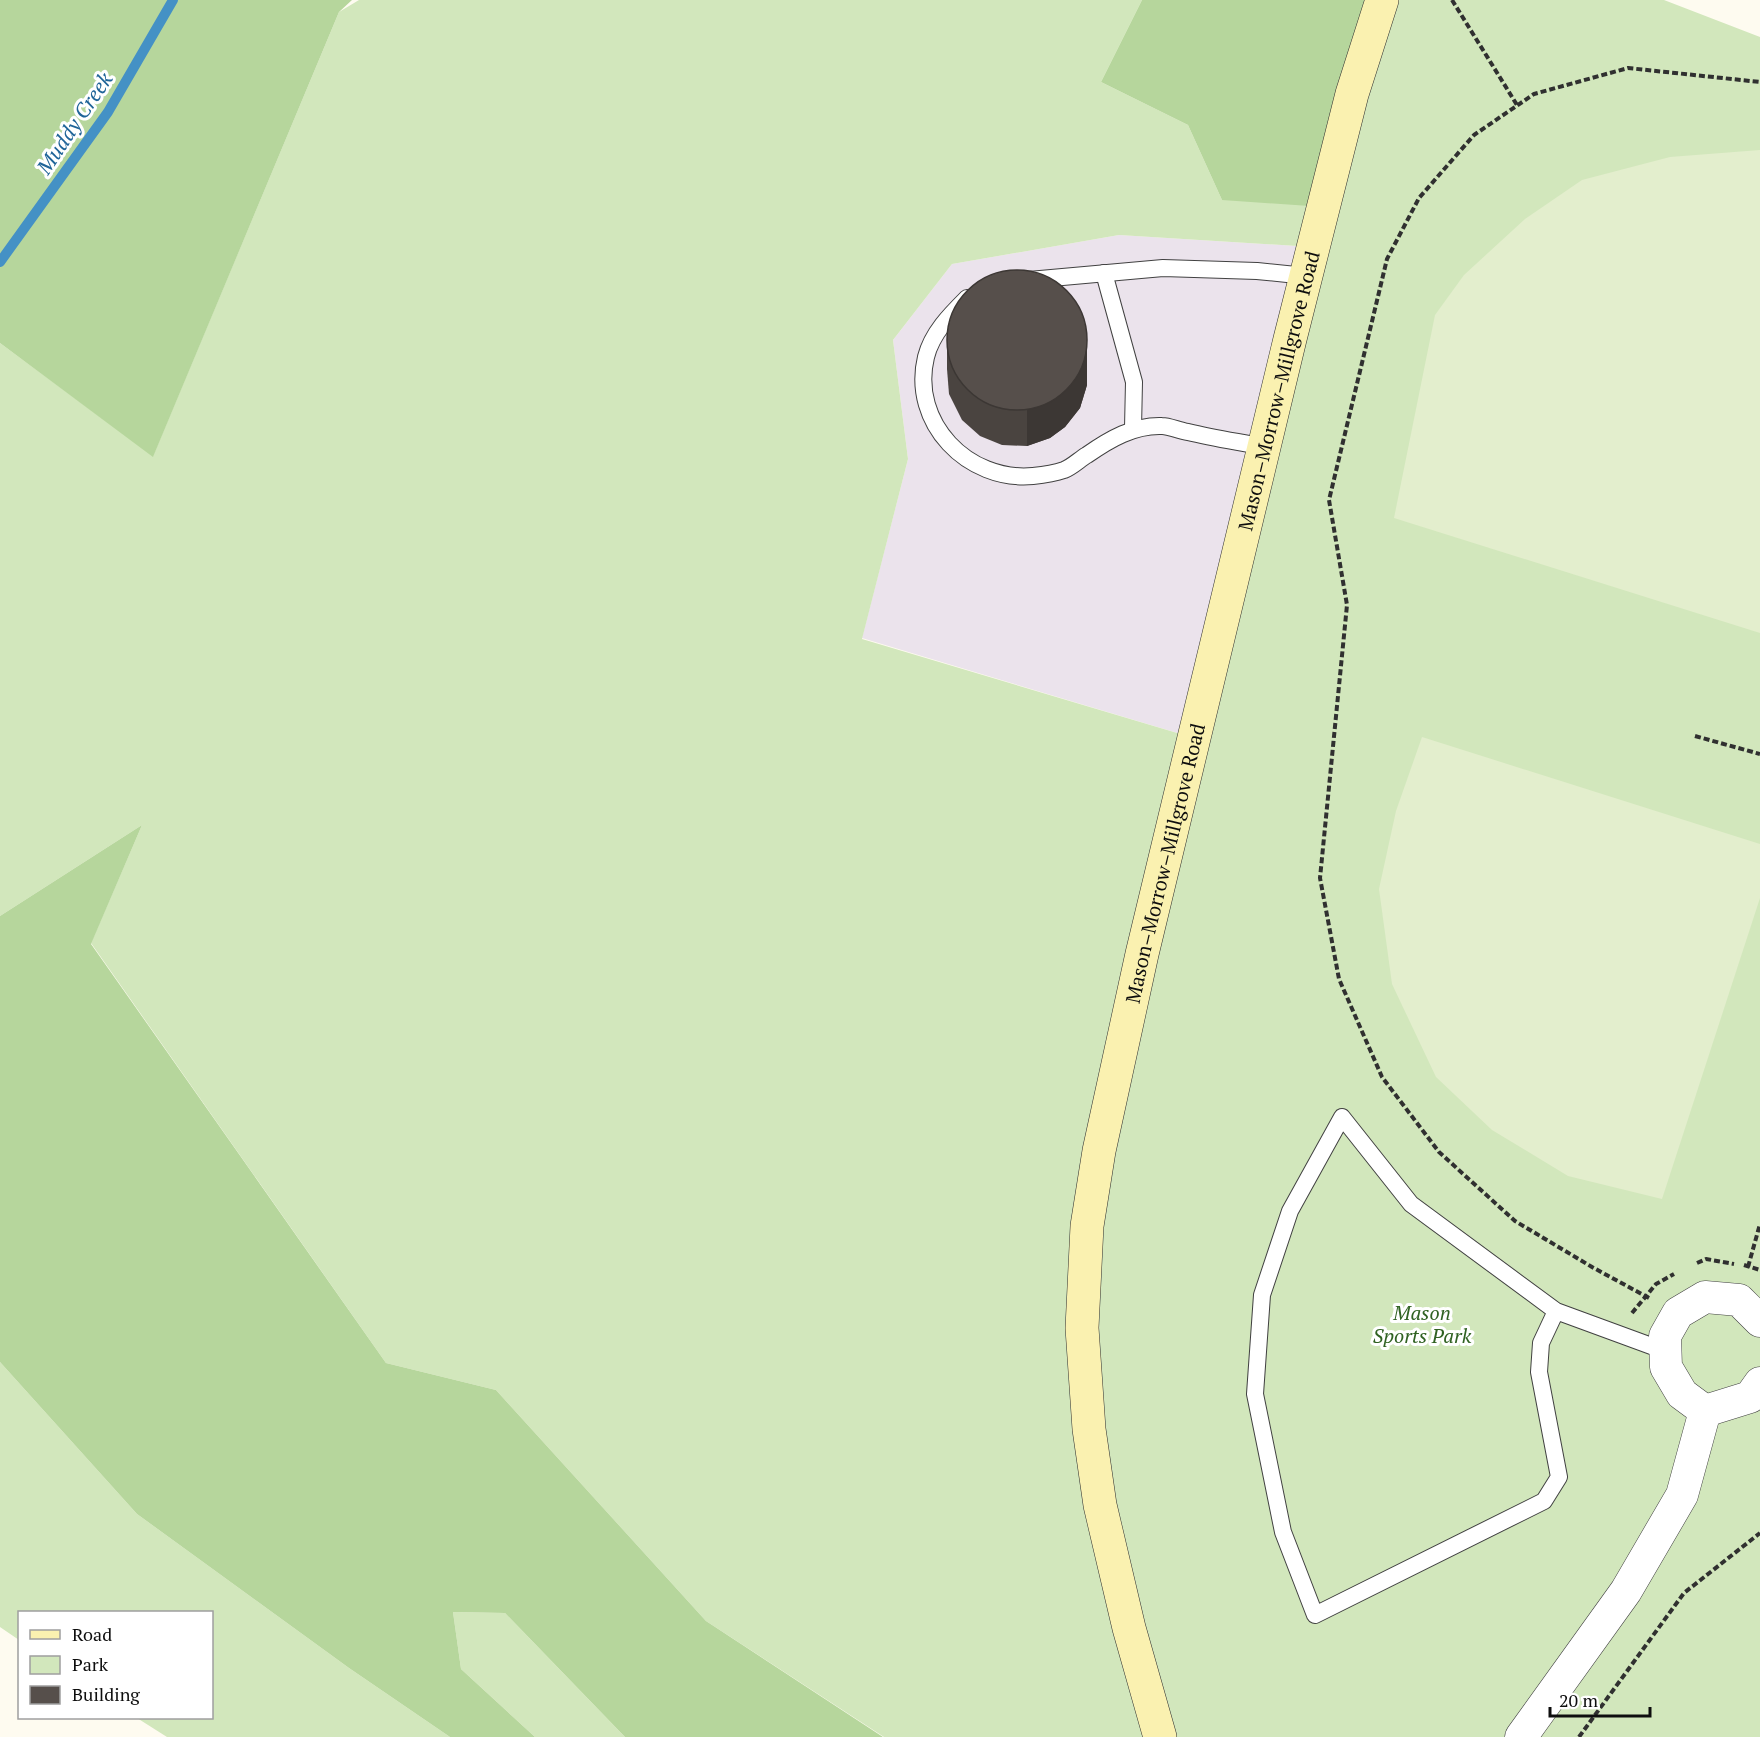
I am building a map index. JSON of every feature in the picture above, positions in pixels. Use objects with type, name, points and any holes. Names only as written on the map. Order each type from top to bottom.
[{"type":"street","name":"Mason–Morrow–Millgrove Road","points":[[1160,1737],[1129,1628],[1100,1505],[1089,1429],[1082,1328],[1087,1226],[1099,1151],[1142,954],[1306,276],[1352,94],[1382,0]]},
{"type":"street","points":[[1705,1411],[1682,1394],[1666,1367],[1665,1336],[1678,1313],[1705,1297],[1750,1311]]},
{"type":"street","points":[[1705,1411],[1750,1397],[1760,1383]]},
{"type":"street","points":[[1521,1737],[1626,1591],[1682,1495],[1705,1411]]},
{"type":"lane","points":[[1010,284],[1029,280],[1163,268],[1257,271],[1306,276]]},
{"type":"lane","points":[[1104,273],[1134,382],[1133,428]]},
{"type":"lane","points":[[982,291],[967,298],[950,314],[936,334],[926,357],[924,386],[928,411],[945,441],[964,458],[1001,474],[1032,476],[1065,470],[1089,453],[1133,428],[1164,425],[1185,432],[1264,447]]},
{"type":"lane","points":[[1557,1311],[1541,1343],[1539,1372],[1559,1477],[1544,1501],[1315,1615],[1283,1532],[1255,1394],[1262,1295],[1290,1211],[1342,1117],[1412,1204],[1557,1311],[1665,1351]]},
{"type":"path","points":[[1452,0],[1517,105]]},
{"type":"path","points":[[1678,1313],[1592,1267],[1515,1221],[1439,1152],[1382,1077],[1339,979],[1320,878],[1347,605],[1329,500],[1387,259],[1419,198],[1474,135],[1534,94],[1628,68],[1760,82]]},
{"type":"path","points":[[1695,736],[1760,754]]},
{"type":"path","points":[[1750,1311],[1760,1224]]},
{"type":"path","points":[[1579,1737],[1684,1593],[1760,1533]]},
{"type":"shaded area","points":[[1119,235],[1313,247],[1194,738],[862,638],[908,459],[893,340],[952,264]]},
{"type":"green space","points":[[0,0],[352,0],[339,12],[153,457],[0,343]]},
{"type":"green space","name":"Mason Sports Park","points":[[359,0],[1142,0],[1101,82],[1188,125],[1222,200],[1382,0],[1664,0],[1760,37],[1760,1737],[884,1737],[706,1621],[496,1390],[386,1363],[91,943],[142,825],[0,916],[0,343],[153,456],[339,12]],"holes":[[[1119,235],[1313,247],[1194,738],[862,639],[908,459],[893,340],[952,264]]]},
{"type":"green space","points":[[1142,0],[1382,0],[1324,207],[1222,200],[1188,125],[1101,82]]},
{"type":"green space","points":[[1760,150],[1760,633],[1394,518],[1435,315],[1464,275],[1525,219],[1582,180],[1670,157]]},
{"type":"green space","points":[[1422,737],[1760,844],[1760,898],[1662,1199],[1568,1176],[1492,1130],[1436,1077],[1392,984],[1379,889],[1396,811]]},
{"type":"green space","points":[[142,825],[91,944],[386,1363],[496,1390],[706,1621],[883,1737],[625,1737],[505,1613],[453,1612],[461,1669],[535,1737],[450,1737],[349,1668],[137,1514],[0,1362],[0,916]]},
{"type":"green space","points":[[0,1362],[137,1514],[349,1668],[450,1737],[167,1737],[139,1719],[213,1719],[213,1611],[18,1611],[18,1639],[0,1627]]},
{"type":"green space","points":[[453,1612],[505,1613],[625,1737],[535,1737],[461,1669]]},
{"type":"building","points":[[1017,270],[1044,276],[1056,282],[1066,291],[1075,301],[1081,313],[1087,340],[1081,367],[1075,379],[1066,389],[1056,398],[1044,404],[1017,410],[990,404],[978,398],[968,389],[959,379],[953,367],[947,340],[953,313],[959,301],[968,291],[978,282],[990,276]]},
{"type":"waterway","name":"Muddy Creek","points":[[0,262],[108,112],[173,0]]}]
